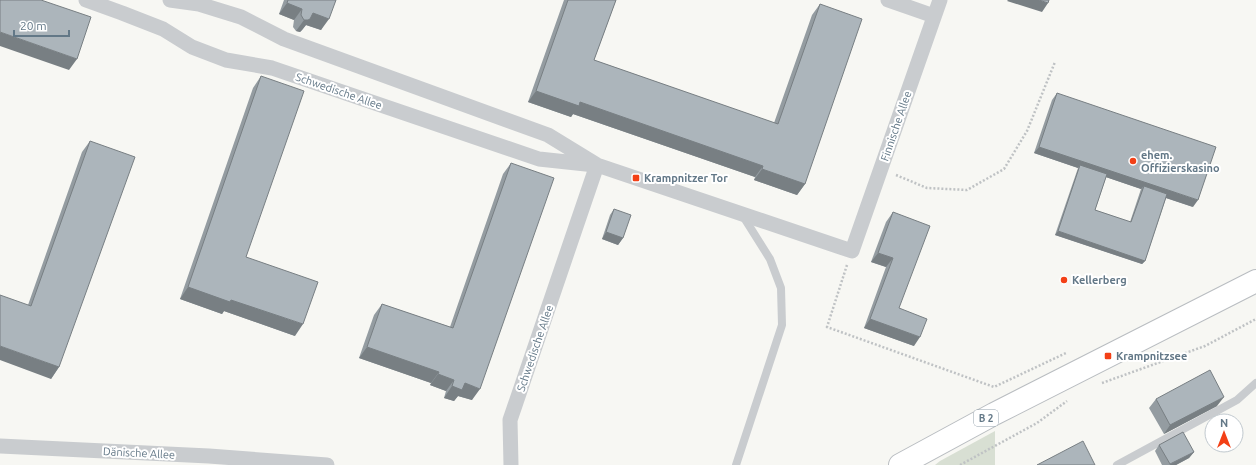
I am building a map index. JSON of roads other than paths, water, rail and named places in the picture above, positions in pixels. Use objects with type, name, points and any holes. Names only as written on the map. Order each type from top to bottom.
[{"type":"main road","name":"B 2","points":[[900,465],[908,459],[994,414],[1256,281]]},
{"type":"street","name":"Schwedische Allee","points":[[86,0],[163,29],[192,47],[226,60],[272,68],[539,160],[598,165]]},
{"type":"street","name":"Schwedische Allee","points":[[170,0],[199,4],[241,16],[284,39],[548,134],[598,165],[852,251]]},
{"type":"street","points":[[888,0],[934,16]]},
{"type":"street","name":"Finnische Allee","points":[[852,251],[940,0]]},
{"type":"street","name":"Schwedische Allee","points":[[511,465],[510,420],[598,165]]},
{"type":"street","name":"Dänische Allee","points":[[0,446],[209,456],[326,465]]},
{"type":"lane","points":[[736,465],[782,325],[781,288],[770,259],[742,214]]},
{"type":"lane","points":[[1117,465],[1237,400],[1256,383]]},
{"type":"place","name":"ehem. Offizierskasino","points":[[1133,161]]},
{"type":"place","name":"Krampnitzer Tor","points":[[636,178]]},
{"type":"place","name":"Kellerberg","points":[[1064,280]]},
{"type":"place","name":"Krampnitzsee","points":[[1108,356]]}]
